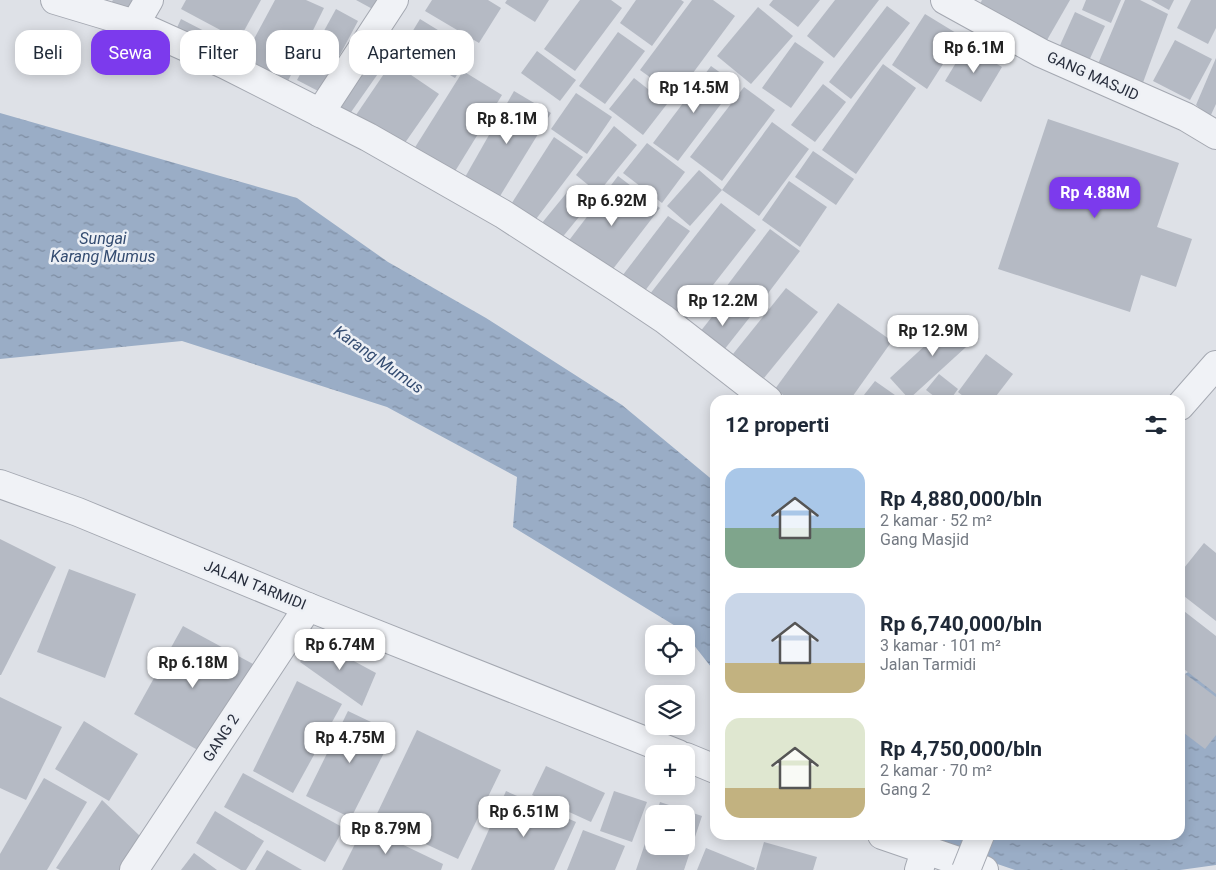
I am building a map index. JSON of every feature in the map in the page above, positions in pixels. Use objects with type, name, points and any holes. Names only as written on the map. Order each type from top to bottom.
[{"type":"street","points":[[55,0],[135,24],[226,65],[368,137],[503,214],[664,319],[762,395]]},
{"type":"street","points":[[135,24],[149,0]]},
{"type":"street","points":[[320,113],[394,0]]},
{"type":"street","name":"GANG MASJID","points":[[944,0],[1041,53],[1186,117],[1216,135]]},
{"type":"street","points":[[1185,400],[1216,365]]},
{"type":"street","name":"JALAN TARMIDI","points":[[0,484],[78,512],[308,607],[655,745]]},
{"type":"street","name":"GANG 2","points":[[134,870],[308,607]]},
{"type":"street","points":[[695,760],[710,766]]},
{"type":"street","points":[[890,840],[922,861],[984,870]]},
{"type":"street","points":[[966,870],[978,840]]},
{"type":"water","name":"Sungai Karang Mumus","points":[[0,113],[297,198],[388,262],[486,318],[622,405],[710,478],[710,666],[695,647],[695,625],[674,625],[513,527],[517,477],[387,407],[182,341],[0,359]]},
{"type":"water","points":[[1216,655],[1216,865],[1180,870],[1015,870],[927,840],[1185,840],[1185,674]]},
{"type":"building","points":[[113,0],[144,0],[138,11],[111,3]]},
{"type":"building","points":[[186,0],[261,0],[244,30],[220,30],[181,9]]},
{"type":"building","points":[[275,0],[306,0],[324,8],[313,30],[266,30],[266,75],[291,75],[285,87],[256,74],[256,35]]},
{"type":"building","points":[[356,0],[387,0],[378,12]]},
{"type":"building","points":[[432,0],[488,0],[501,8],[479,43],[474,40],[474,30],[457,30],[425,11]]},
{"type":"building","points":[[507,0],[549,0],[535,22],[505,3]]},
{"type":"building","points":[[580,0],[611,0],[622,8],[575,71],[544,49]]},
{"type":"building","points":[[636,0],[681,0],[684,2],[652,46],[620,23]]},
{"type":"building","points":[[692,0],[713,0],[735,16],[676,96],[640,70]]},
{"type":"building","points":[[773,0],[820,0],[798,27],[769,5]]},
{"type":"building","points":[[835,0],[879,0],[834,58],[807,36]]},
{"type":"building","points":[[982,0],[1070,0],[1043,47],[977,10]]},
{"type":"building","points":[[1086,0],[1121,0],[1111,23],[1082,10]]},
{"type":"building","points":[[1125,0],[1140,0],[1168,14],[1141,88],[1098,64]]},
{"type":"building","points":[[1151,0],[1174,0],[1169,10]]},
{"type":"building","points":[[1191,0],[1216,0],[1216,28],[1208,44],[1177,28]]},
{"type":"building","points":[[887,6],[910,23],[851,99],[829,82]]},
{"type":"building","points":[[758,7],[793,36],[751,84],[717,56]]},
{"type":"building","points":[[336,9],[358,21],[353,30],[349,30],[349,38],[339,56],[339,30],[324,30]]},
{"type":"building","points":[[1075,12],[1105,26],[1087,65],[1057,52]]},
{"type":"building","points":[[925,14],[961,36],[927,89],[892,65]]},
{"type":"building","points":[[181,19],[202,30],[180,30],[180,37],[174,34]]},
{"type":"building","points":[[420,19],[438,30],[413,30]]},
{"type":"building","points":[[618,32],[645,51],[605,104],[579,86]]},
{"type":"building","points":[[1175,40],[1212,59],[1190,100],[1153,81]]},
{"type":"building","points":[[795,42],[824,62],[791,108],[762,88]]},
{"type":"building","points":[[966,46],[1002,67],[981,102],[945,81]]},
{"type":"building","points":[[537,51],[576,80],[560,101],[521,73]]},
{"type":"building","points":[[1216,58],[1216,104],[1210,117],[1196,105]]},
{"type":"building","points":[[883,64],[916,88],[856,174],[822,150]]},
{"type":"building","points":[[711,66],[736,84],[678,161],[653,143]]},
{"type":"building","points":[[300,75],[329,75],[320,92],[297,80]]},
{"type":"building","points":[[352,75],[377,75],[349,115],[332,104]]},
{"type":"building","points":[[383,75],[411,75],[439,94],[400,150],[354,118]]},
{"type":"building","points":[[460,75],[470,75],[502,95],[454,173],[414,149]]},
{"type":"building","points":[[634,78],[667,104],[643,135],[609,109]]},
{"type":"building","points":[[823,84],[846,102],[815,142],[791,125]]},
{"type":"building","points":[[744,87],[775,110],[722,181],[690,157]]},
{"type":"building","points":[[514,91],[551,113],[497,201],[464,179]]},
{"type":"building","points":[[576,93],[612,117],[587,154],[551,129]]},
{"type":"building","points":[[1048,119],[1179,163],[1157,227],[1192,239],[1176,287],[1141,275],[1130,312],[998,269]]},
{"type":"building","points":[[772,122],[809,149],[759,216],[722,190]]},
{"type":"building","points":[[614,126],[637,145],[598,193],[576,175]]},
{"type":"building","points":[[554,137],[583,157],[533,223],[508,209]]},
{"type":"building","points":[[647,143],[685,172],[662,203],[623,173]]},
{"type":"building","points":[[813,151],[854,179],[836,205],[795,177]]},
{"type":"building","points":[[699,170],[722,190],[690,226],[667,206]]},
{"type":"building","points":[[618,176],[660,208],[606,278],[564,247]]},
{"type":"building","points":[[789,181],[827,207],[800,247],[762,220]]},
{"type":"building","points":[[573,185],[592,201],[556,245],[537,229]]},
{"type":"building","points":[[721,203],[756,230],[681,326],[646,299]]},
{"type":"building","points":[[668,216],[690,231],[638,300],[616,284]]},
{"type":"building","points":[[770,229],[800,251],[753,313],[723,291]]},
{"type":"building","points":[[786,288],[818,312],[764,378],[733,354]]},
{"type":"building","points":[[726,299],[750,317],[720,355],[696,337]]},
{"type":"building","points":[[838,303],[892,341],[854,395],[783,395],[775,389]]},
{"type":"building","points":[[957,316],[977,337],[913,395],[905,395],[890,378]]},
{"type":"building","points":[[986,354],[1013,374],[997,395],[962,395],[958,392]]},
{"type":"building","points":[[939,374],[958,389],[954,395],[932,395],[926,390]]},
{"type":"building","points":[[875,381],[895,395],[864,395]]},
{"type":"building","points":[[0,539],[56,567],[1,675],[0,675]]},
{"type":"building","points":[[1204,543],[1216,553],[1216,621],[1185,597],[1185,567]]},
{"type":"building","points":[[69,569],[136,594],[105,678],[37,652]]},
{"type":"building","points":[[1185,612],[1216,636],[1216,694],[1185,670]]},
{"type":"building","points":[[183,626],[253,664],[203,753],[134,714]]},
{"type":"building","points":[[315,640],[376,673],[362,706],[300,662]]},
{"type":"building","points":[[1185,674],[1216,697],[1216,735],[1205,749],[1185,734]]},
{"type":"building","points":[[297,681],[342,704],[293,793],[253,771]]},
{"type":"building","points":[[0,697],[62,727],[26,800],[0,788]]},
{"type":"building","points":[[348,711],[394,733],[351,818],[306,796]]},
{"type":"building","points":[[84,721],[138,754],[109,801],[55,769]]},
{"type":"building","points":[[417,730],[501,770],[458,859],[374,820]]},
{"type":"building","points":[[546,766],[605,793],[591,822],[532,795]]},
{"type":"building","points":[[243,773],[344,828],[325,862],[224,807]]},
{"type":"building","points":[[44,778],[87,802],[47,870],[0,870],[0,854]]},
{"type":"building","points":[[506,791],[576,822],[554,870],[471,870]]},
{"type":"building","points":[[614,791],[647,802],[632,842],[600,831]]},
{"type":"building","points":[[102,800],[140,836],[119,870],[60,870],[56,868]]},
{"type":"building","points":[[215,811],[264,841],[246,870],[241,870],[196,843]]},
{"type":"building","points":[[695,814],[702,816],[695,837]]},
{"type":"building","points":[[364,826],[443,864],[441,870],[342,870]]},
{"type":"building","points":[[583,830],[625,846],[615,870],[567,870]]},
{"type":"building","points":[[764,842],[817,857],[813,870],[756,870]]},
{"type":"building","points":[[645,844],[645,855],[689,855],[684,870],[636,870]]},
{"type":"building","points":[[706,848],[755,868],[754,870],[697,870]]},
{"type":"building","points":[[267,850],[302,870],[255,870]]},
{"type":"building","points":[[194,853],[217,870],[181,870]]},
{"type":"water label","name":"Karang Mumus","points":[[379,359]]}]
